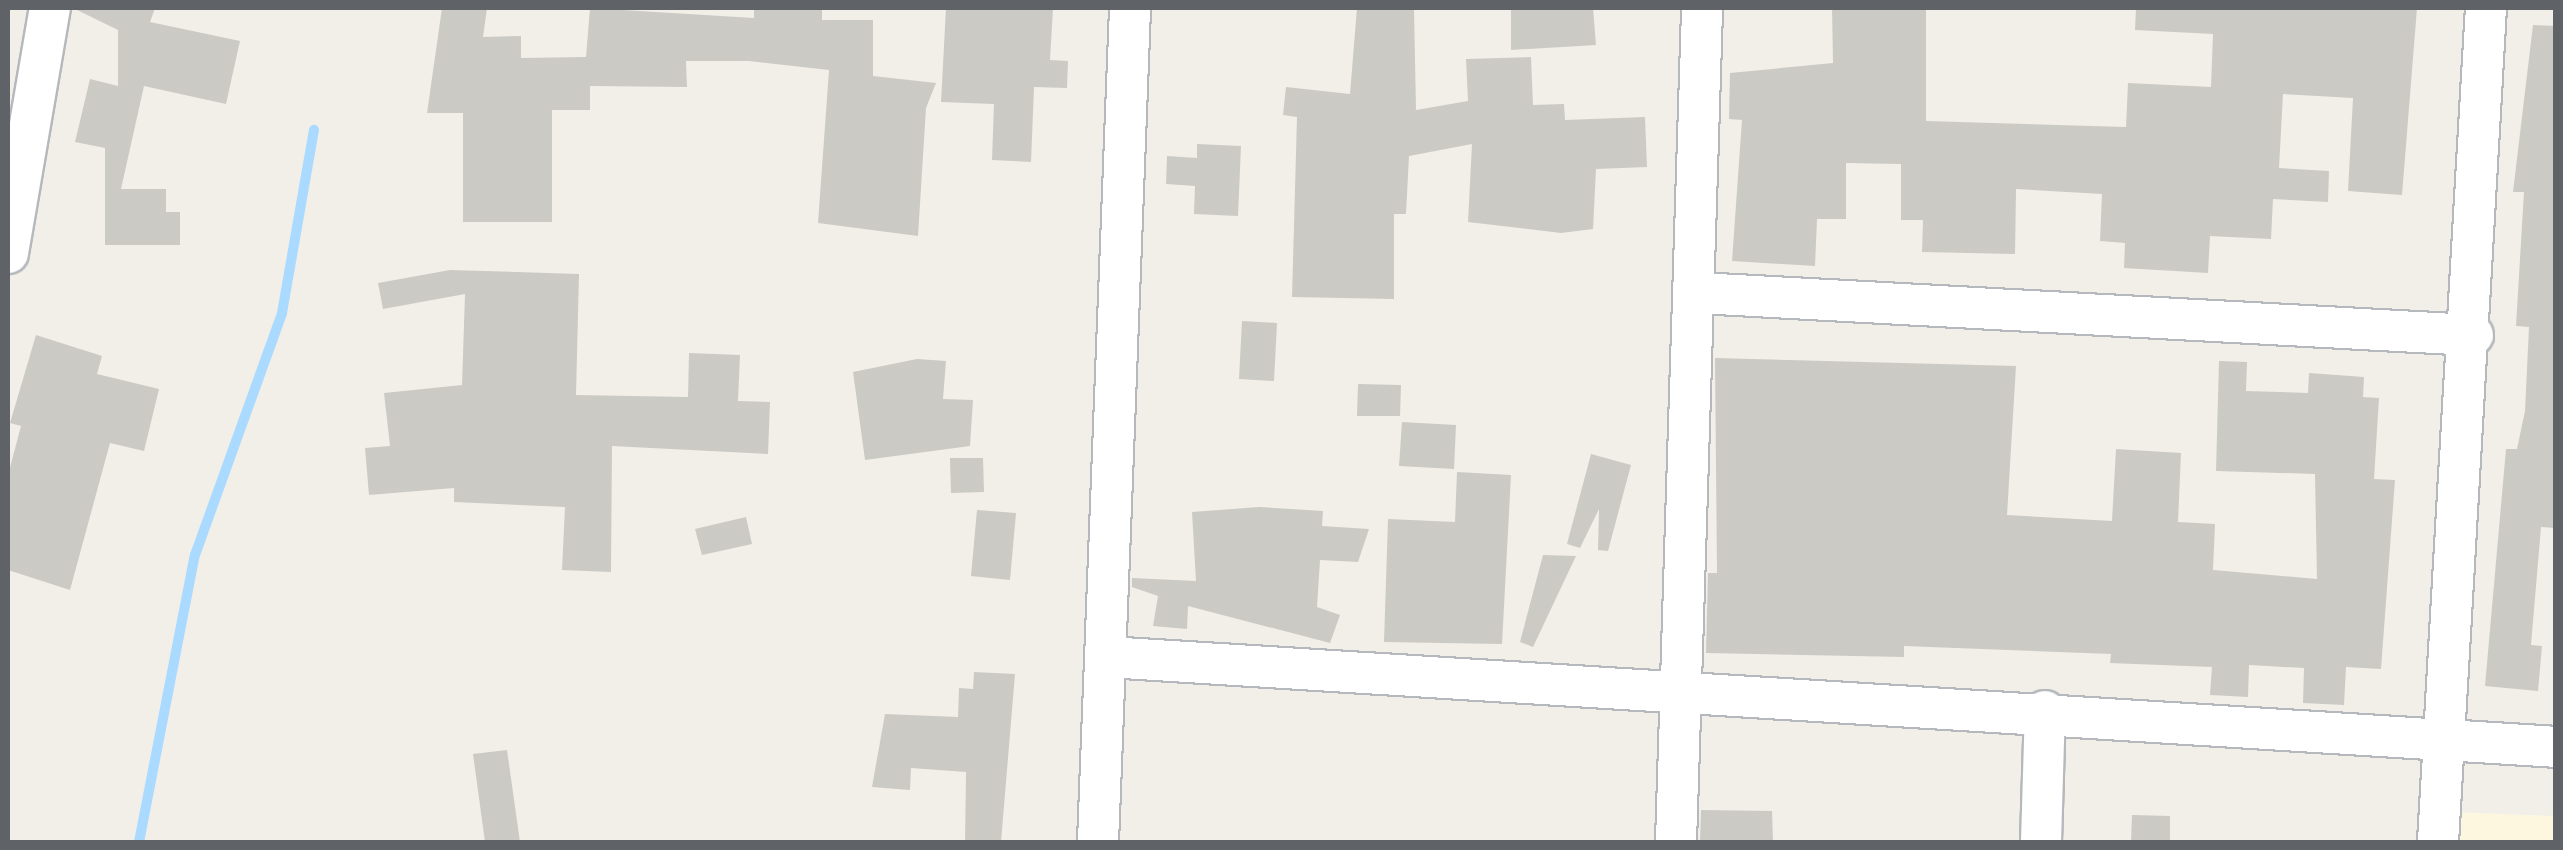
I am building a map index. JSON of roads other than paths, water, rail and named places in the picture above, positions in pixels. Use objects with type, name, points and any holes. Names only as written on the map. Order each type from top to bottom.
[{"type":"street","points":[[8,253],[50,8]]},
{"type":"street","points":[[1098,842],[1130,8]]},
{"type":"street","points":[[1676,842],[1699,293],[1702,8]]},
{"type":"street","points":[[2438,842],[2473,335],[2486,8]]},
{"type":"street","points":[[1699,293],[2473,335]]},
{"type":"street","points":[[1106,657],[1683,688],[2444,742],[2556,746]]},
{"type":"street","points":[[2041,842],[2045,711]]},
{"type":"waterway","points":[[139,842],[195,555],[282,313],[314,130]]}]
